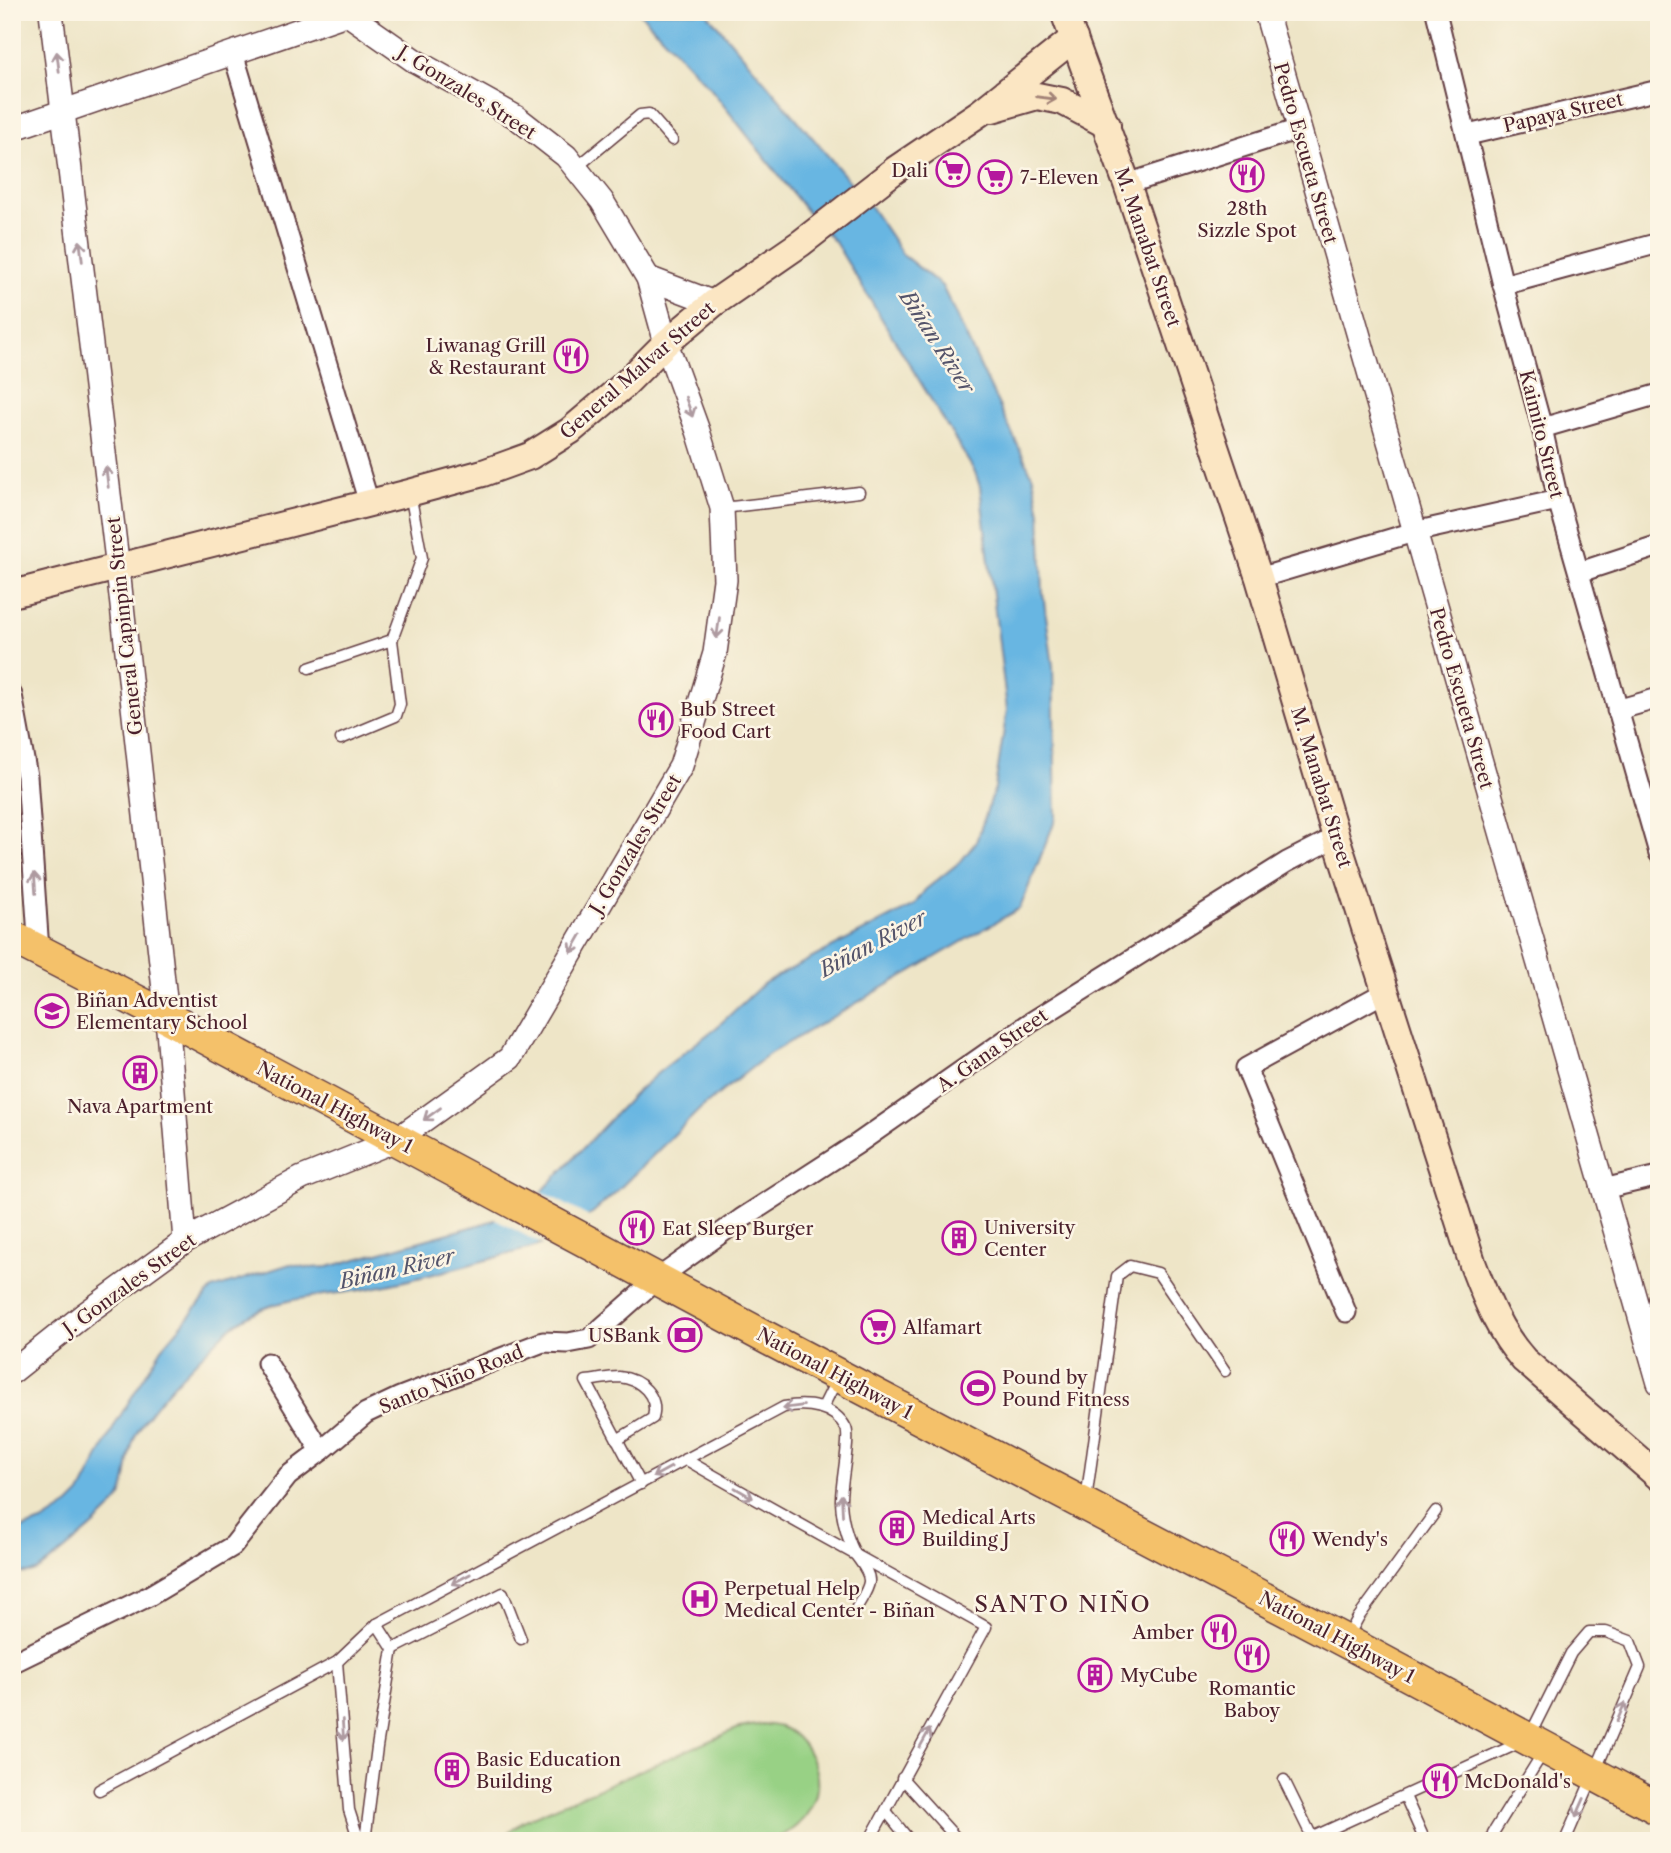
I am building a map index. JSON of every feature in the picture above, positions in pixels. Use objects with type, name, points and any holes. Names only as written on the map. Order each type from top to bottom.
[{"type":"highway","name":"National Highway 1","points":[[26,944],[1659,1809]]},
{"type":"main road","name":"M. Manabat Street","points":[[1065,12],[1128,184],[1259,578],[1336,837],[1488,1306],[1511,1345],[1524,1360],[1659,1477]]},
{"type":"main road","name":"General Malvar Street","points":[[12,594],[410,493],[483,473],[530,456],[570,431],[714,303],[801,243],[895,170],[981,113],[1074,38]]},
{"type":"main road","points":[[981,113],[1037,96],[1062,101],[1107,125]]},
{"type":"street","name":"General Capinpin Street","points":[[51,12],[118,569],[167,1017],[185,1241]]},
{"type":"street","name":"Pedro Escueta Street","points":[[1266,12],[1659,1383]]},
{"type":"street","name":"Kaimito Street","points":[[1436,12],[1558,500],[1658,847]]},
{"type":"street","points":[[12,129],[345,13]]},
{"type":"street","name":"J. Gonzales Street","points":[[12,1372],[85,1314],[185,1241],[302,1178],[397,1140],[510,1058],[681,766],[715,653],[725,580],[722,509],[698,431],[666,343],[648,278],[602,201],[566,156],[516,117],[415,61],[345,13]]},
{"type":"street","points":[[233,52],[369,503]]},
{"type":"street","name":"Papaya Street","points":[[1468,135],[1659,90]]},
{"type":"street","points":[[1128,184],[1299,129]]},
{"type":"street","points":[[1503,285],[1659,243]]},
{"type":"street","points":[[648,278],[714,303]]},
{"type":"street","points":[[1542,428],[1659,394]]},
{"type":"street","points":[[1259,578],[1414,532],[1558,500]]},
{"type":"street","points":[[1580,572],[1659,546]]},
{"type":"street","points":[[12,695],[27,776],[26,944]]},
{"type":"street","points":[[1617,709],[1659,698]]},
{"type":"street","name":"A. Gana Street","points":[[657,1279],[1030,1023],[1287,862],[1336,837]]},
{"type":"street","points":[[1346,1312],[1246,1068],[1387,991]]},
{"type":"street","points":[[1603,1189],[1659,1176]]},
{"type":"street","name":"Santo Niño Road","points":[[12,1663],[149,1596],[233,1546],[288,1476],[366,1413],[400,1397],[543,1342],[568,1343],[589,1339],[657,1279]]},
{"type":"street","points":[[267,1363],[321,1451]]},
{"type":"lane","points":[[575,168],[640,115],[649,114],[672,140]]},
{"type":"lane","points":[[722,509],[859,492]]},
{"type":"lane","points":[[341,739],[396,716],[400,704],[392,640],[422,558],[410,493]]},
{"type":"lane","points":[[309,668],[392,640]]},
{"type":"lane","points":[[1086,1504],[1117,1276],[1130,1266],[1158,1273],[1225,1371]]},
{"type":"lane","points":[[823,1407],[839,1375]]},
{"type":"lane","points":[[617,1440],[653,1418],[656,1408],[653,1396],[631,1379],[617,1377],[586,1381],[604,1416],[617,1440],[641,1484]]},
{"type":"lane","points":[[99,1790],[337,1662],[377,1624],[784,1407],[798,1404],[823,1407],[839,1419],[847,1430],[841,1502],[844,1526],[855,1553],[870,1578],[855,1611]]},
{"type":"lane","points":[[685,1459],[986,1627],[869,1841]]},
{"type":"lane","points":[[1346,1641],[1358,1618],[1436,1511]]},
{"type":"lane","points":[[393,1649],[503,1593],[521,1639]]},
{"type":"lane","points":[[365,1841],[393,1649],[377,1624]]},
{"type":"lane","points":[[1492,1841],[1493,1833],[1537,1744],[1572,1653],[1589,1632],[1606,1632],[1630,1641],[1640,1667],[1565,1841]]},
{"type":"lane","points":[[337,1662],[349,1810],[359,1841]]},
{"type":"lane","points":[[1284,1780],[1308,1839],[1405,1796],[1537,1744]]},
{"type":"lane","points":[[902,1778],[959,1841]]},
{"type":"lane","points":[[1405,1796],[1425,1841]]},
{"type":"lane","points":[[886,1811],[910,1841]]},
{"type":"green space","points":[[762,1724],[790,1731],[807,1750],[817,1778],[813,1804],[806,1815],[796,1826],[771,1841],[499,1841],[523,1821],[739,1728]]},
{"type":"water","name":"Biñan River","points":[[639,12],[706,12],[868,203],[903,255],[942,286],[1033,477],[1040,512],[1043,594],[1053,666],[1056,818],[1020,908],[769,1054],[700,1109],[590,1215],[547,1242],[416,1279],[293,1300],[255,1312],[236,1323],[177,1381],[147,1416],[135,1437],[124,1488],[116,1503],[80,1537],[41,1568],[31,1573],[12,1573],[12,1532],[42,1522],[69,1505],[80,1494],[117,1421],[162,1348],[212,1289],[290,1264],[309,1268],[328,1267],[504,1217],[535,1199],[634,1094],[717,1027],[764,983],[914,905],[925,890],[961,861],[976,842],[995,788],[1007,710],[980,487],[975,472],[835,242],[813,219],[710,88]]},
{"type":"pier","points":[[539,1190],[591,1218],[545,1246],[491,1217]]},
{"type":"place","name":"Dali","points":[[953,170]]},
{"type":"place","name":"28th Sizzle Spot","points":[[1247,175]]},
{"type":"place","name":"7-Eleven","points":[[995,177]]},
{"type":"place","name":"Liwanag Grill & Restaurant","points":[[571,356]]},
{"type":"place","name":"Bub Street Food Cart","points":[[656,720]]},
{"type":"place","name":"Biñan Adventist Elementary School","points":[[52,1011]]},
{"type":"place","name":"Nava Apartment","points":[[140,1073]]},
{"type":"place","name":"Eat Sleep Burger","points":[[637,1228]]},
{"type":"place","name":"University Center","points":[[959,1238]]},
{"type":"place","name":"Alfamart","points":[[878,1327]]},
{"type":"place","name":"USBank","points":[[685,1335]]},
{"type":"place","name":"Pound by Pound Fitness","points":[[978,1388]]},
{"type":"place","name":"Medical Arts Building J","points":[[897,1528]]},
{"type":"place","name":"Wendy's","points":[[1287,1539]]},
{"type":"place","name":"Perpetual Help Medical Center - Biñan","points":[[700,1599]]},
{"type":"place","name":"Amber","points":[[1219,1632]]},
{"type":"place","name":"Romantic Baboy","points":[[1252,1655]]},
{"type":"place","name":"MyCube","points":[[1095,1675]]},
{"type":"place","name":"Basic Education Building","points":[[452,1770]]},
{"type":"place","name":"McDonald's","points":[[1440,1781]]},
{"type":"district","name":"SANTO NIÑO","points":[[1063,1604]]}]
